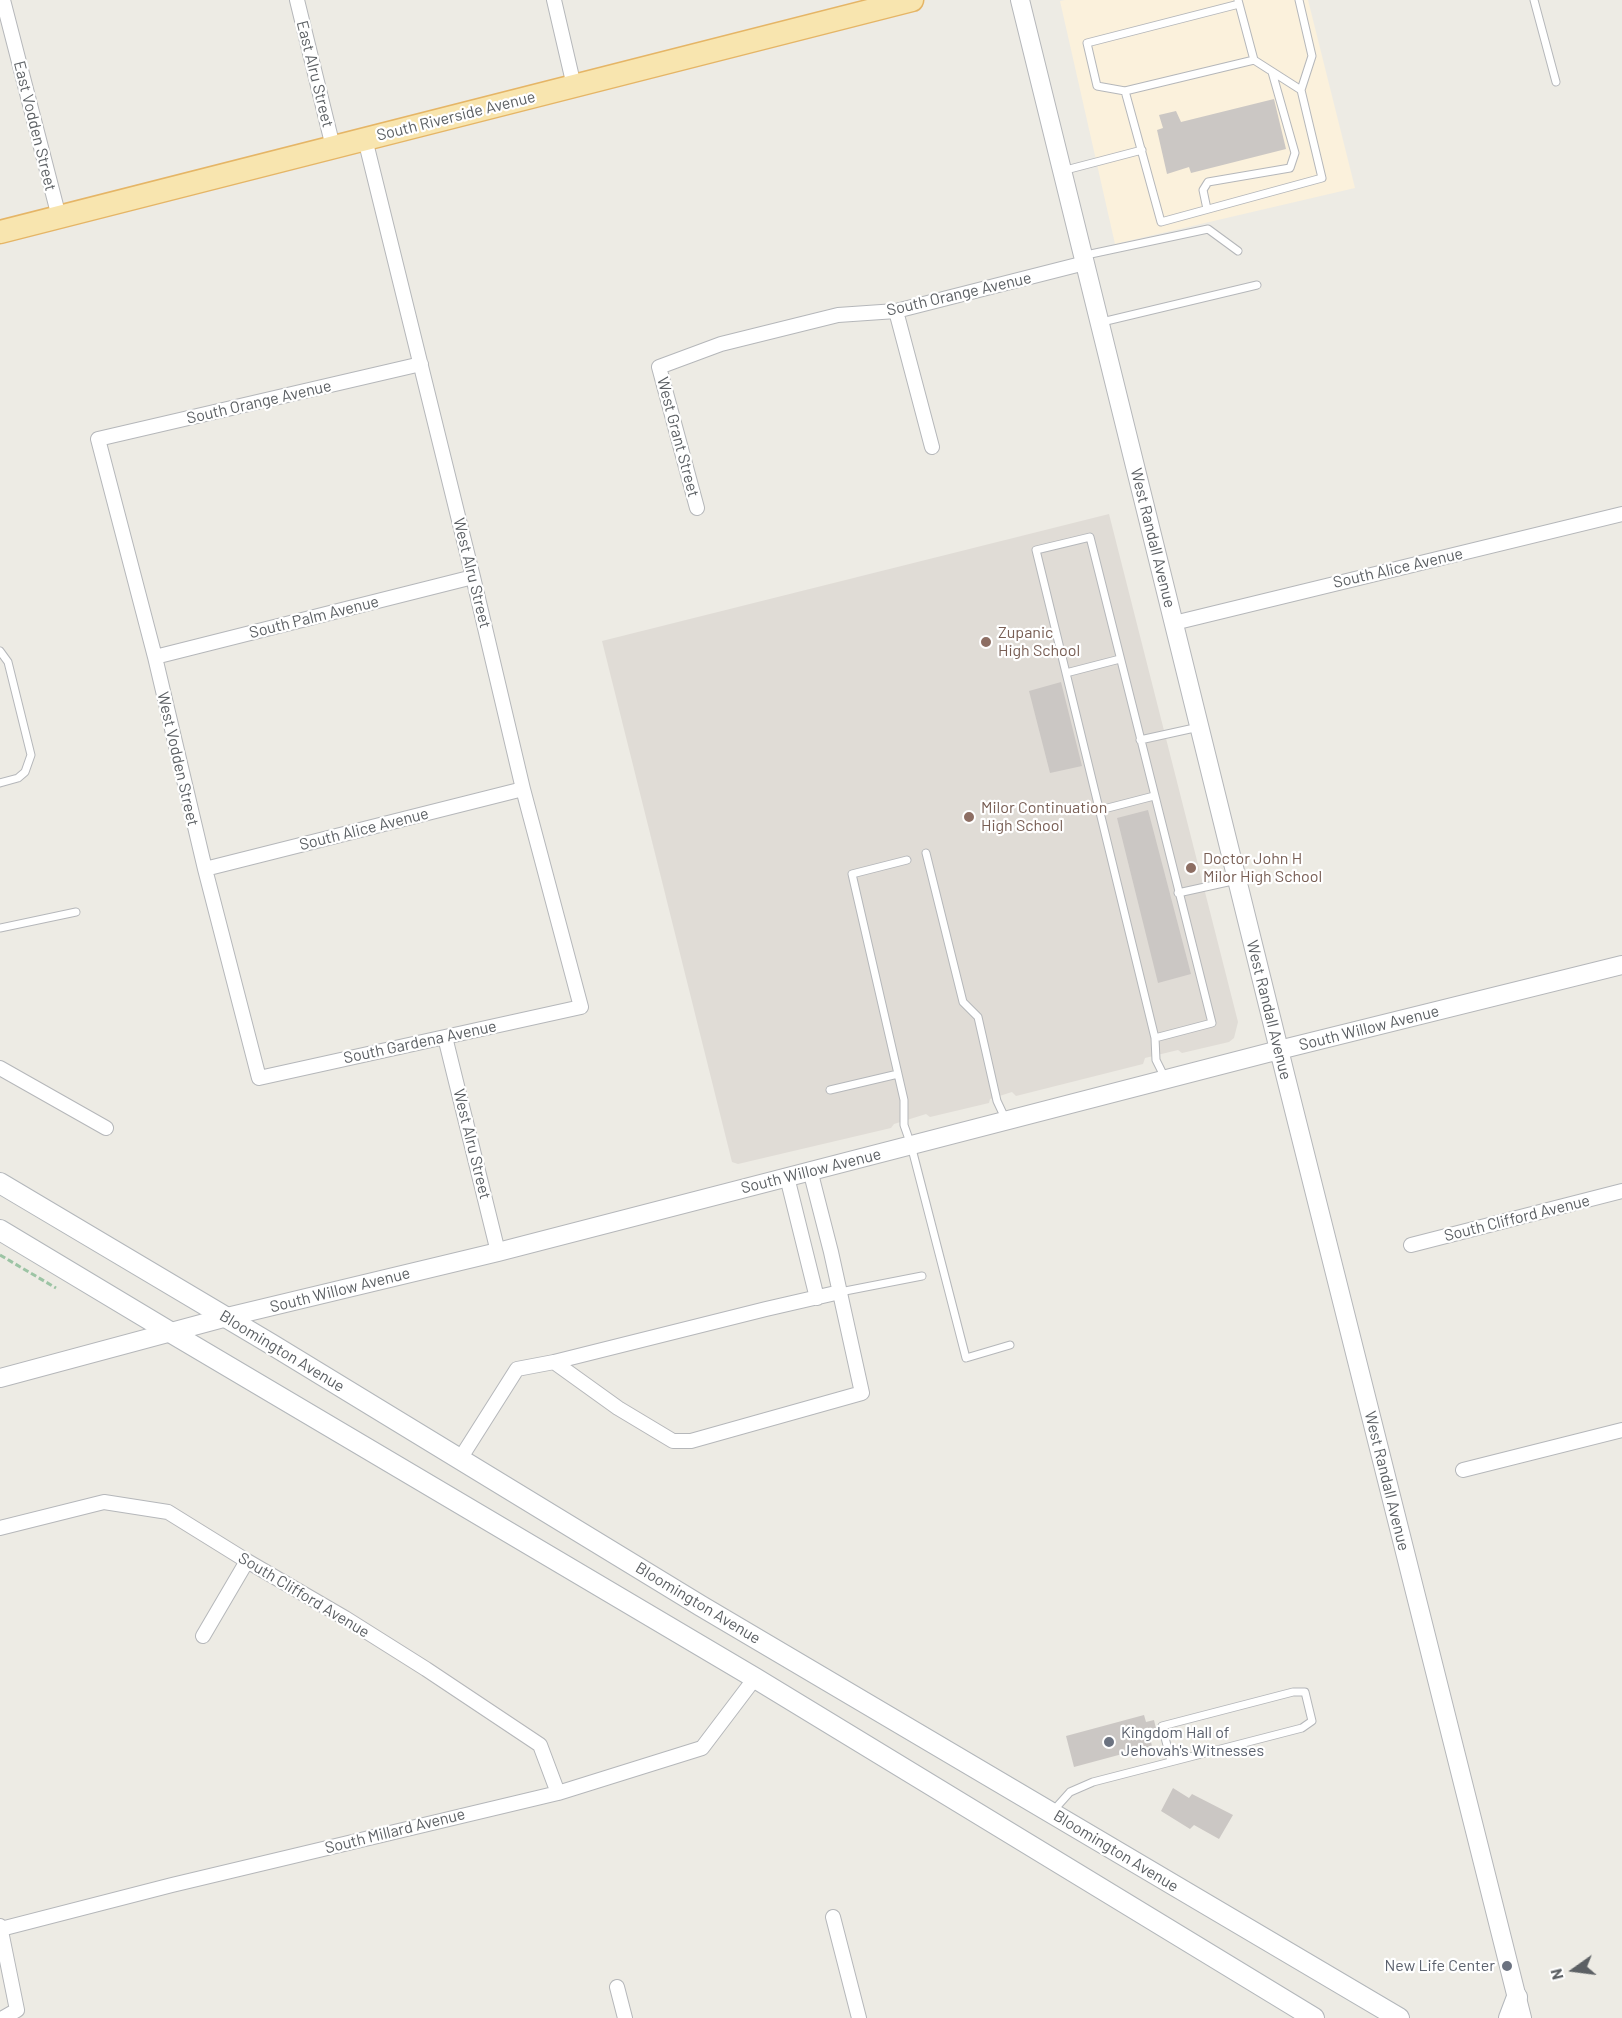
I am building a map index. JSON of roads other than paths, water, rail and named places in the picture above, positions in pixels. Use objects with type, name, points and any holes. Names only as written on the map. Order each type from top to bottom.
[{"type":"main road","name":"South Riverside Avenue","points":[[0,232],[912,0]]},
{"type":"main road","name":"Bloomington Avenue","points":[[0,1183],[227,1317],[701,1606],[1399,2018]]},
{"type":"main road","points":[[0,1230],[755,1678],[1314,2018]]},
{"type":"main road","points":[[1509,2018],[1517,1997]]},
{"type":"street","name":"East Vodden Street","points":[[3,0],[59,217]]},
{"type":"street","name":"East Alru Street","points":[[297,0],[333,147]]},
{"type":"street","points":[[554,0],[574,86]]},
{"type":"street","name":"West Randall Avenue","points":[[1020,0],[1279,1050],[1522,2018]]},
{"type":"street","name":"West Alru Street","points":[[365,139],[523,789],[581,1008]]},
{"type":"street","name":"South Orange Avenue","points":[[659,367],[721,344],[838,315],[896,311],[1084,260]]},
{"type":"street","points":[[896,311],[932,447]]},
{"type":"street","name":"South Orange Avenue","points":[[98,439],[421,364]]},
{"type":"street","name":"West Grant Street","points":[[659,367],[698,508]]},
{"type":"street","name":"West Vodden Street","points":[[98,439],[259,1078]]},
{"type":"street","name":"South Alice Avenue","points":[[1174,623],[1622,514]]},
{"type":"street","name":"South Palm Avenue","points":[[154,657],[473,577]]},
{"type":"street","name":"South Alice Avenue","points":[[205,869],[523,789]]},
{"type":"street","name":"South Willow Avenue","points":[[0,1378],[227,1317],[498,1252],[1279,1050],[1622,965]]},
{"type":"street","name":"South Gardena Avenue","points":[[259,1078],[581,1008]]},
{"type":"street","name":"West Alru Street","points":[[445,1037],[498,1252]]},
{"type":"street","points":[[0,1068],[106,1128]]},
{"type":"street","points":[[554,1362],[618,1408],[673,1441],[691,1441],[862,1393],[810,1170]]},
{"type":"street","points":[[787,1177],[817,1298]]},
{"type":"street","name":"South Clifford Avenue","points":[[1412,1245],[1622,1191]]},
{"type":"street","points":[[460,1459],[518,1369],[840,1292]]},
{"type":"street","points":[[1463,1470],[1622,1430]]},
{"type":"street","name":"South Clifford Avenue","points":[[0,1528],[104,1502],[168,1512],[345,1618],[540,1745],[558,1793]]},
{"type":"street","points":[[203,1636],[247,1561]]},
{"type":"street","name":"South Millard Avenue","points":[[1,1928],[558,1793],[702,1748],[755,1678]]},
{"type":"street","points":[[833,1917],[859,2018]]},
{"type":"street","points":[[1,1928],[18,2010],[3,2018]]},
{"type":"street","points":[[617,1987],[625,2018]]},
{"type":"lane","points":[[1125,91],[1161,222],[1322,178],[1301,90],[1312,56],[1299,0]]},
{"type":"lane","points":[[1534,0],[1556,82]]},
{"type":"lane","points":[[1254,60],[1125,91],[1097,86],[1087,44],[1238,2],[1254,60],[1301,90]]},
{"type":"lane","points":[[1207,209],[1203,190],[1208,182],[1290,168],[1295,153],[1272,72]]},
{"type":"lane","points":[[1062,171],[1142,150]]},
{"type":"lane","points":[[1084,260],[1208,229],[1238,251]]},
{"type":"lane","points":[[1099,322],[1257,285]]},
{"type":"lane","points":[[1155,1038],[1212,1023],[1090,537],[1036,550],[1155,1038],[1156,1060],[1166,1079]]},
{"type":"lane","points":[[0,651],[8,662],[31,755],[25,772],[18,778],[0,783]]},
{"type":"lane","points":[[1066,673],[1120,659]]},
{"type":"lane","points":[[1140,740],[1199,727]]},
{"type":"lane","points":[[1100,810],[1154,796]]},
{"type":"lane","points":[[926,853],[963,1002],[978,1017],[997,1101],[1006,1120]]},
{"type":"lane","points":[[907,860],[852,874],[904,1100],[904,1125],[966,1358],[1010,1345]]},
{"type":"lane","points":[[1178,893],[1237,880]]},
{"type":"lane","points":[[0,928],[76,912]]},
{"type":"lane","points":[[830,1090],[898,1074]]},
{"type":"lane","points":[[840,1292],[922,1276]]},
{"type":"lane","points":[[1052,1813],[1070,1792],[1093,1782],[1302,1728],[1312,1721],[1305,1692],[1293,1692],[1162,1726],[1171,1761]]},
{"type":"place","name":"Zupanic High School","points":[[986,642]]},
{"type":"place","name":"Milor Continuation High School","points":[[969,817]]},
{"type":"place","name":"Doctor John H Milor High School","points":[[1191,868]]},
{"type":"place","name":"Kingdom Hall of Jehovah's Witnesses","points":[[1109,1742]]},
{"type":"place","name":"New Life Center","points":[[1507,1966]]}]
